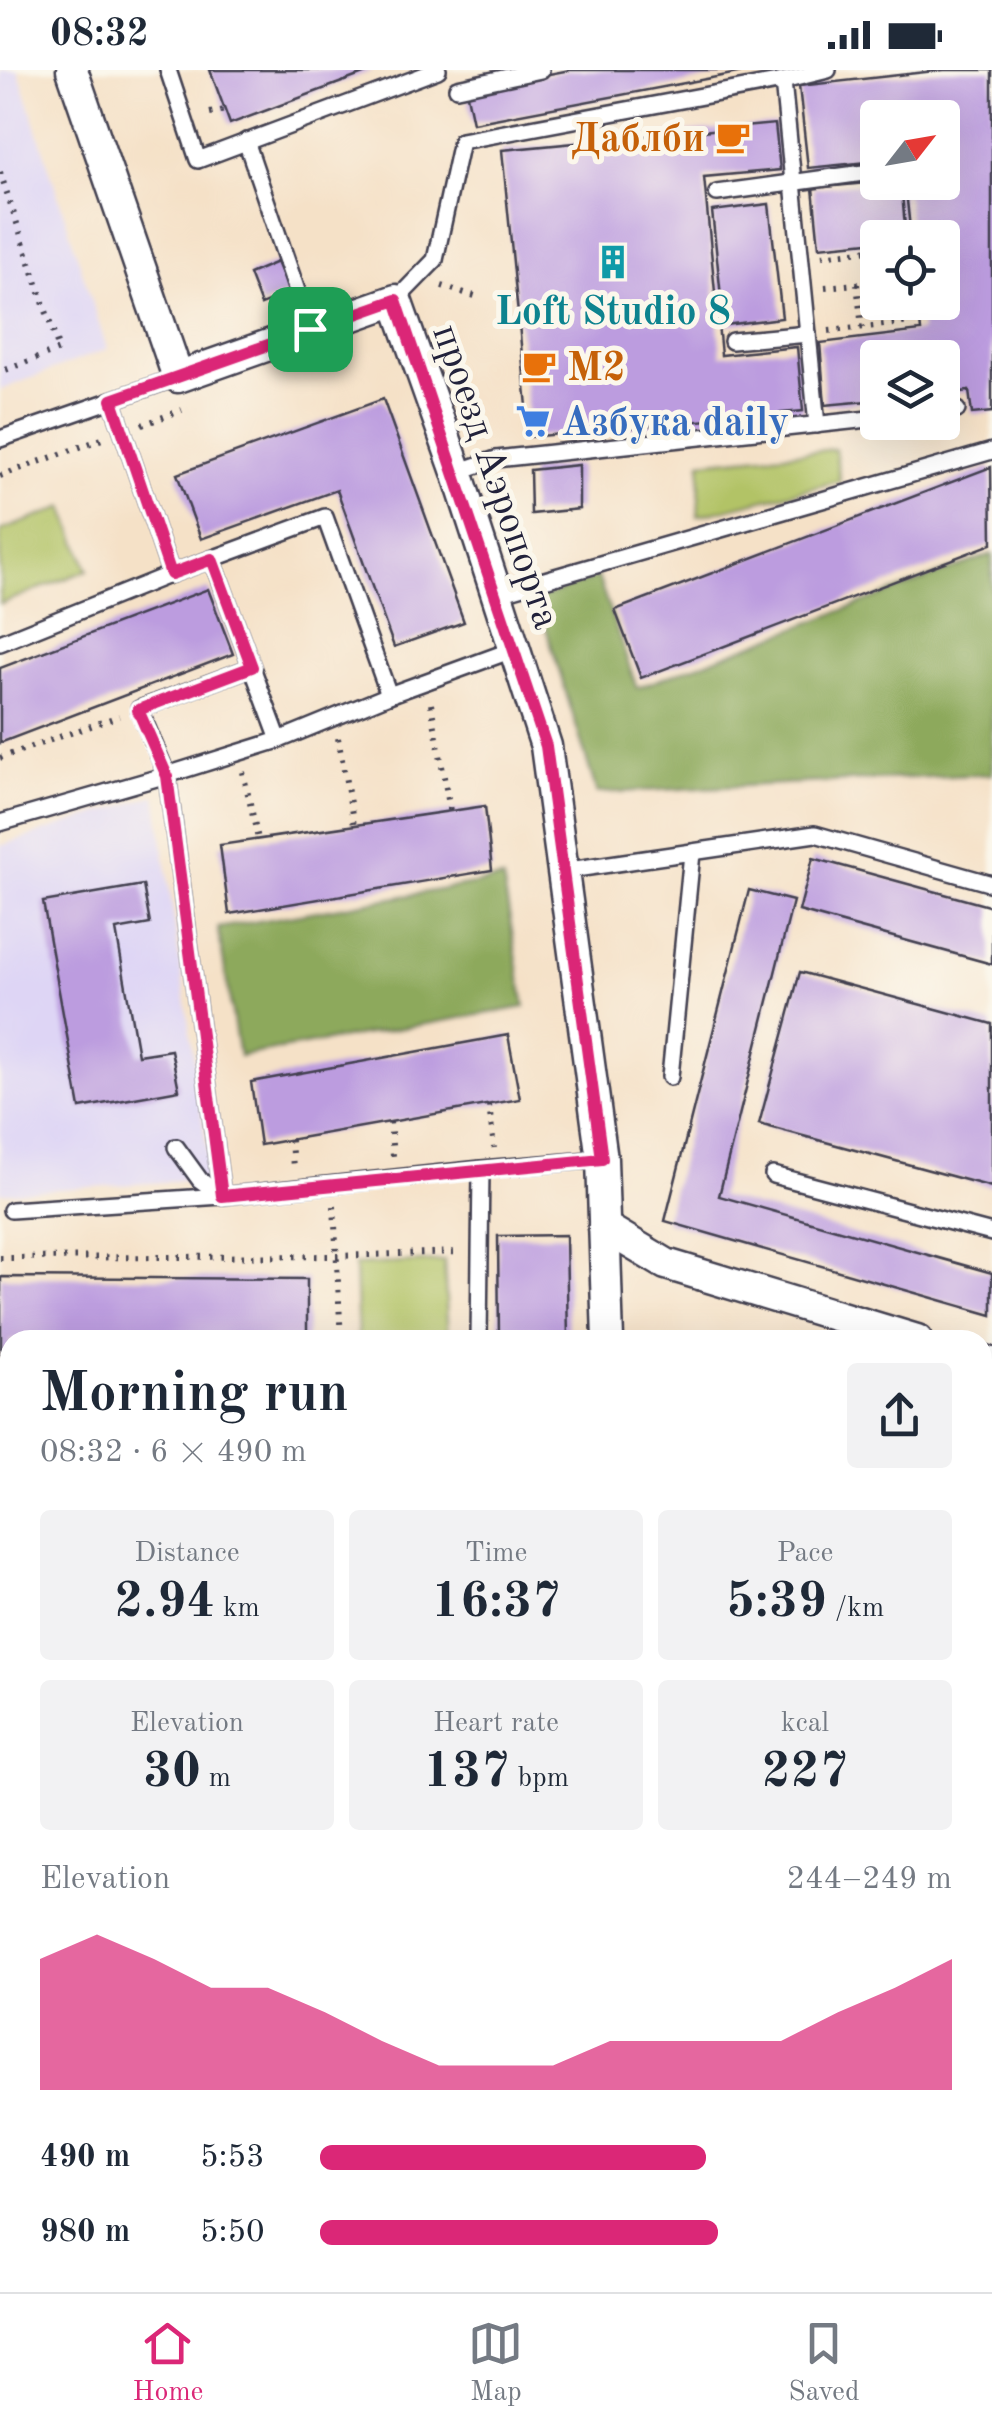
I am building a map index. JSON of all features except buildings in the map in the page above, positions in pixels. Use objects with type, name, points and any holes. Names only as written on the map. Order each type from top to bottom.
[{"type":"street","points":[[72,70],[178,377]]},
{"type":"street","name":"проезд Аэропорта","points":[[178,377],[396,300],[546,746],[602,1159],[608,1330]]},
{"type":"street","points":[[604,1226],[666,1264],[884,1330]]},
{"type":"lane","points":[[168,70],[198,160],[438,70]]},
{"type":"lane","points":[[457,88],[541,70]]},
{"type":"lane","points":[[396,300],[436,260],[461,141],[782,82],[822,71]]},
{"type":"lane","points":[[782,82],[818,424]]},
{"type":"lane","points":[[246,141],[310,329]]},
{"type":"lane","points":[[717,193],[860,174]]},
{"type":"lane","points":[[732,341],[808,334]]},
{"type":"lane","points":[[0,439],[178,377]]},
{"type":"lane","points":[[112,400],[171,574]]},
{"type":"lane","points":[[457,472],[496,458],[860,420]]},
{"type":"lane","points":[[496,594],[992,451]]},
{"type":"lane","points":[[0,643],[325,517],[389,695]]},
{"type":"lane","points":[[212,559],[279,740]]},
{"type":"lane","points":[[0,823],[279,740],[515,650]]},
{"type":"lane","points":[[222,1196],[167,776],[138,710],[252,667]]},
{"type":"lane","points":[[562,871],[815,834],[992,884]]},
{"type":"lane","points":[[670,1076],[692,852]]},
{"type":"lane","points":[[176,1147],[200,1180],[222,1196]]},
{"type":"lane","points":[[11,1210],[222,1196],[602,1159]]},
{"type":"lane","points":[[479,1330],[480,1251],[488,1168]]},
{"type":"lane","points":[[773,1175],[992,1233]]},
{"type":"path","points":[[0,172],[59,350],[0,372]]},
{"type":"path","points":[[800,258],[860,252]]},
{"type":"path","points":[[856,284],[862,328]]},
{"type":"path","points":[[804,289],[860,284]]},
{"type":"path","points":[[808,334],[912,320]]},
{"type":"path","points":[[0,476],[186,409]]},
{"type":"path","points":[[427,681],[450,811]]},
{"type":"path","points":[[0,758],[138,710]]},
{"type":"path","points":[[334,718],[354,825]]},
{"type":"path","points":[[239,753],[258,839]]},
{"type":"path","points":[[488,1168],[489,1104]]},
{"type":"path","points":[[332,1184],[341,1330]]},
{"type":"path","points":[[0,1258],[480,1251]]},
{"type":"shaded area","points":[[0,70],[18,70],[107,349],[0,390]]},
{"type":"shaded area","points":[[156,795],[211,1179],[0,1193],[0,846]]},
{"type":"green space","points":[[835,449],[840,481],[698,516],[701,462]]},
{"type":"green space","points":[[64,507],[88,570],[0,604],[0,531]]},
{"type":"green space","points":[[992,554],[992,774],[597,793],[537,599],[598,577],[637,688]]},
{"type":"green space","points":[[503,879],[525,1007],[239,1056],[218,928]]},
{"type":"green space","points":[[444,1261],[447,1330],[358,1330],[355,1265]]},
{"type":"place","name":"Даблби","points":[[733,137]]},
{"type":"place","name":"Loft Studio 8","points":[[613,262]]},
{"type":"place","name":"M2","points":[[539,366]]},
{"type":"place","name":"Азбука daily","points":[[533,421]]},
{"type":"route","points":[[396,300],[457,472],[546,746],[602,1159],[222,1196],[167,776],[138,710],[252,667],[212,559],[171,574],[112,400],[310,329],[396,300]]}]
